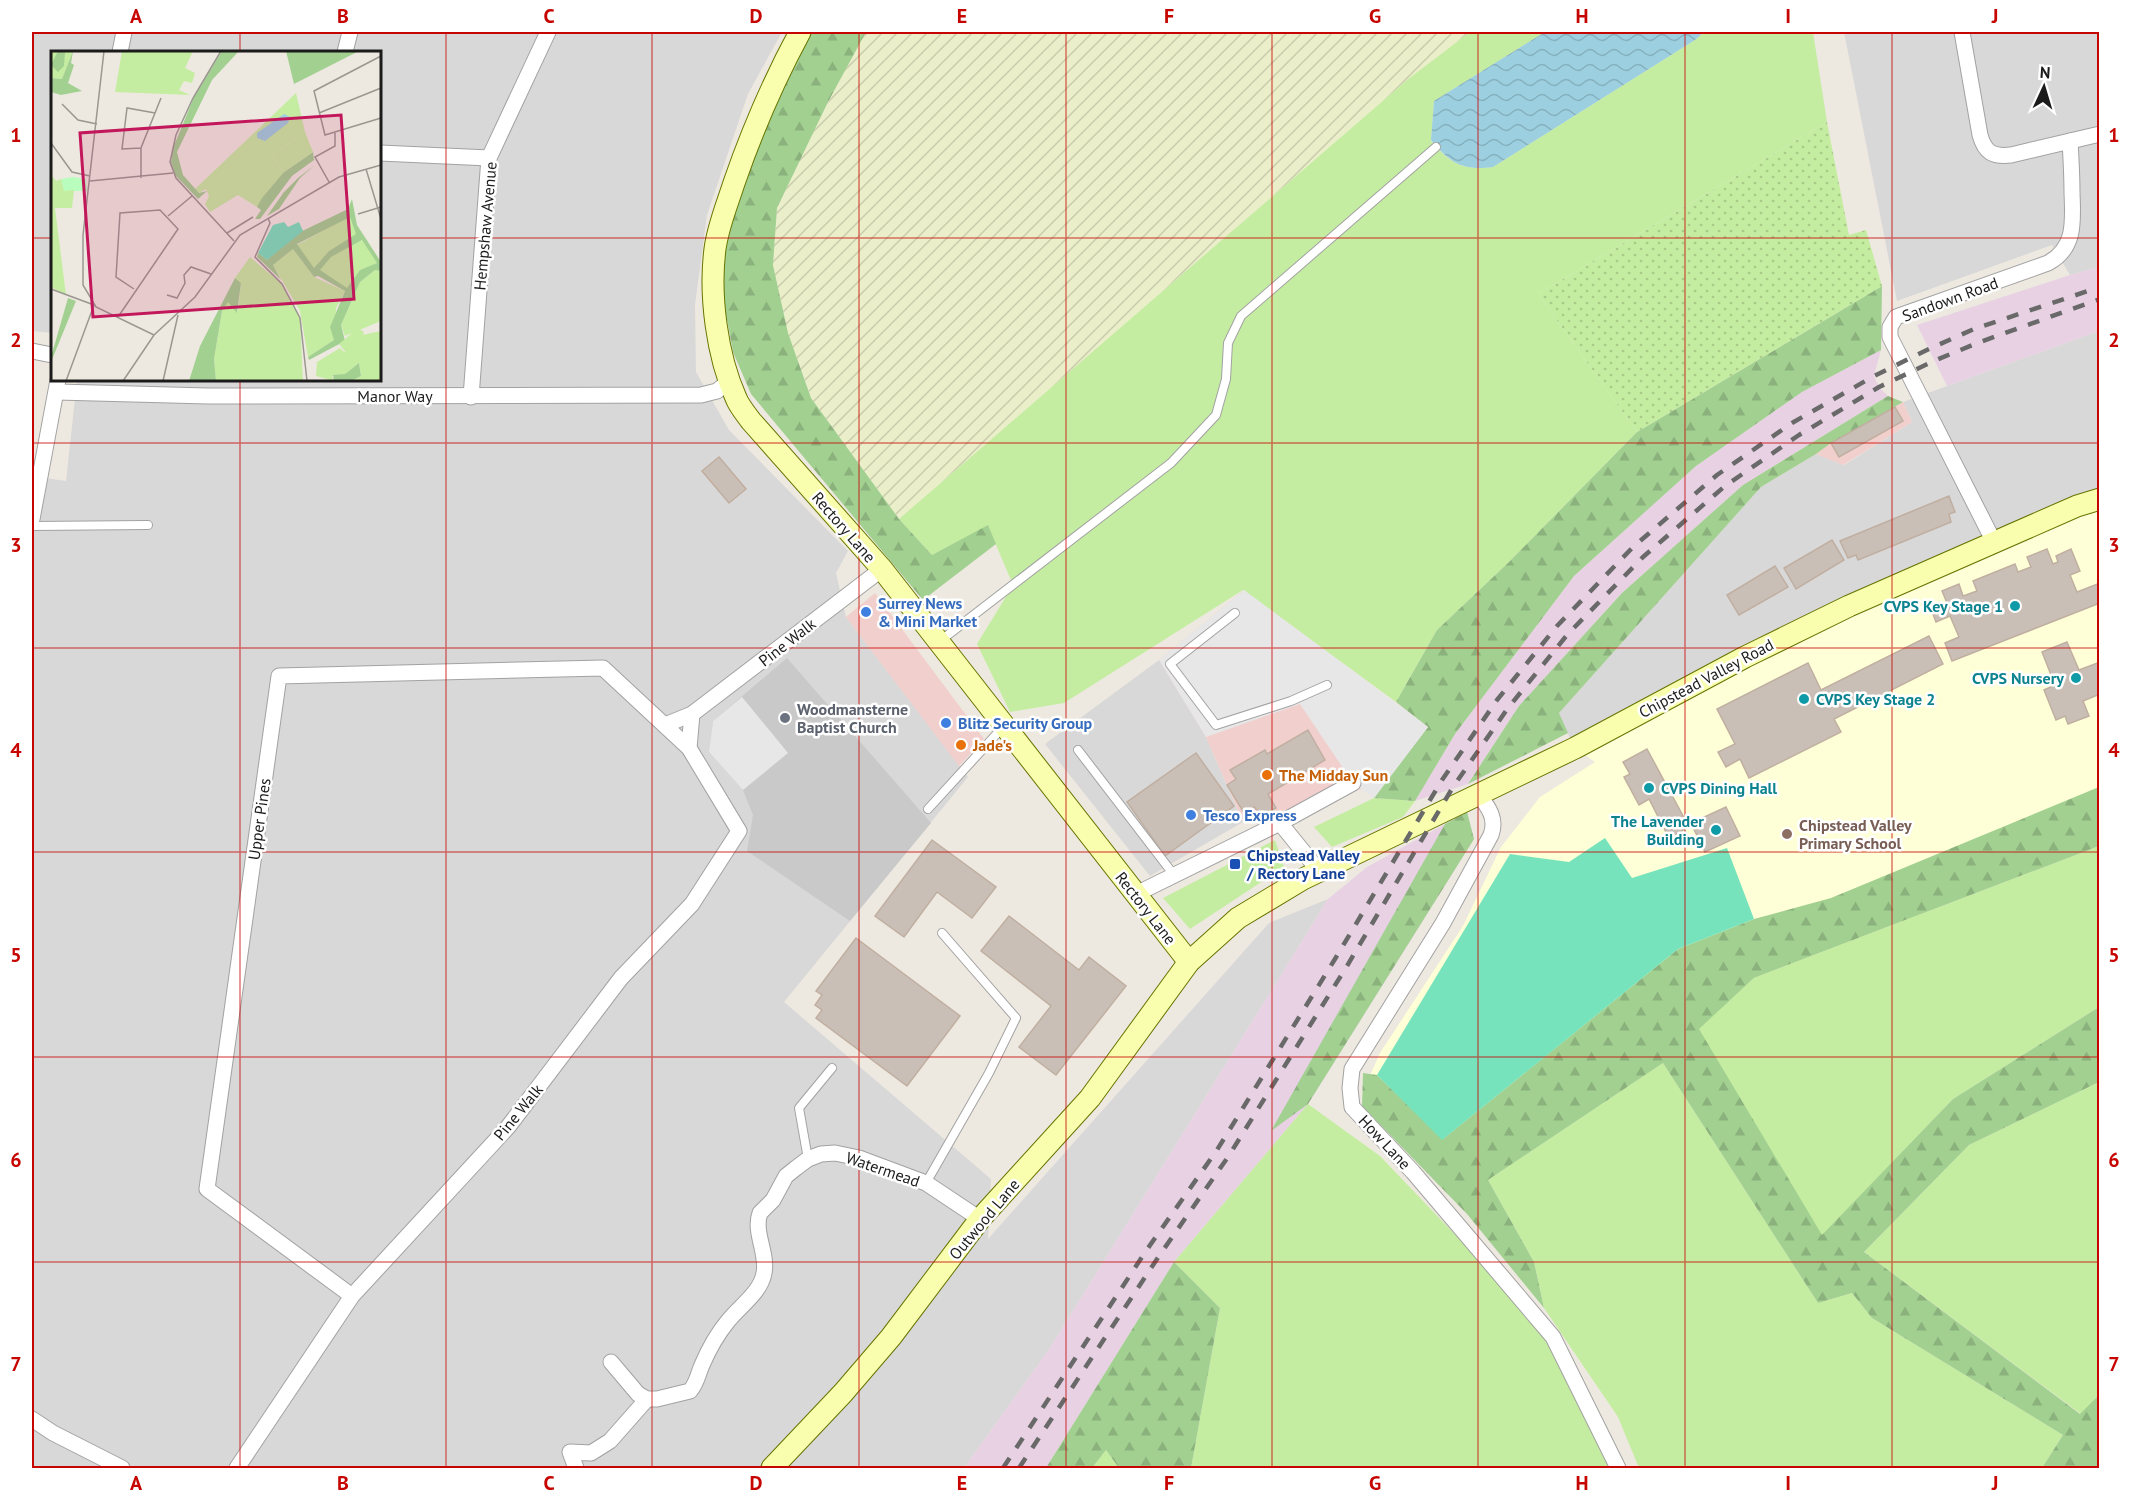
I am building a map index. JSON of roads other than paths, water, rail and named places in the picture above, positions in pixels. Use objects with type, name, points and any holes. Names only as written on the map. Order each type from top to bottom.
[{"type":"main road","name":"Rectory Lane","points":[[800,32],[779,70],[746,150],[718,229],[713,287],[719,337],[729,381],[737,401],[751,421],[882,569],[1189,962]]},
{"type":"main road","name":"Chipstead Valley Road","points":[[1189,962],[1238,918],[1319,871],[1575,748],[1787,636],[1849,606],[2077,506],[2100,499]]},
{"type":"main road","name":"Outwood Lane","points":[[772,1468],[843,1393],[884,1345],[980,1219],[1090,1098],[1189,962]]},
{"type":"street","points":[[120,51],[124,32]]},
{"type":"street","points":[[345,51],[350,32]]},
{"type":"street","name":"Hempshaw Avenue","points":[[471,397],[489,159],[548,32]]},
{"type":"street","points":[[1962,32],[1983,144],[1989,153],[2011,155],[2100,134]]},
{"type":"street","name":"Sandown Road","points":[[1994,542],[1890,337],[1890,327],[1896,317],[2048,263],[2059,256],[2068,246],[2073,224],[2070,141]]},
{"type":"street","points":[[381,153],[489,159]]},
{"type":"street","points":[[32,351],[51,355]]},
{"type":"street","name":"Manor Way","points":[[57,386],[220,396],[471,397],[700,395],[717,391],[729,381]]},
{"type":"street","points":[[32,519],[57,386]]},
{"type":"street","name":"Pine Walk","points":[[237,1468],[352,1296],[508,1127],[621,978],[692,904],[739,831],[689,748],[665,725],[692,714],[882,569]]},
{"type":"street","name":"Upper Pines","points":[[352,1296],[207,1190],[279,676],[603,668],[665,725]]},
{"type":"street","points":[[689,748],[692,714]]},
{"type":"street","points":[[1136,894],[1280,823],[1353,783]]},
{"type":"street","name":"How Lane","points":[[1479,795],[1488,806],[1492,816],[1494,826],[1491,835],[1443,923],[1352,1069],[1350,1088],[1352,1107],[1413,1172],[1553,1337],[1618,1468]]},
{"type":"street","points":[[1280,823],[1319,871]]},
{"type":"street","name":"Watermead","points":[[647,1399],[686,1393],[694,1386],[703,1363],[727,1323],[755,1291],[763,1278],[765,1264],[759,1230],[760,1213],[773,1200],[786,1176],[808,1159],[821,1154],[848,1155],[926,1184],[980,1219]]},
{"type":"street","points":[[576,1468],[570,1452],[591,1453],[610,1441],[647,1399],[638,1394],[611,1362]]},
{"type":"street","points":[[32,1419],[53,1433],[122,1468]]},
{"type":"lane","points":[[939,642],[1171,463],[1216,415],[1226,379],[1228,343],[1241,316],[1436,147]]},
{"type":"lane","points":[[32,526],[148,525]]},
{"type":"lane","points":[[1235,613],[1170,664],[1216,725],[1291,701],[1327,685]]},
{"type":"lane","points":[[928,809],[1004,726]]},
{"type":"lane","points":[[1078,750],[1174,875]]},
{"type":"lane","points":[[926,1184],[989,1073],[1016,1018],[942,933]]},
{"type":"lane","points":[[808,1159],[799,1107],[832,1068]]},
{"type":"water","points":[[1545,32],[1704,32],[1695,40],[1493,167],[1473,168],[1451,160],[1431,140],[1434,101]]},
{"type":"railway","points":[[1003,1468],[1148,1248],[1217,1150],[1442,780],[1497,700],[1557,626],[1633,547],[1717,475],[1792,423],[1874,376],[1974,329],[2100,287]]},
{"type":"railway","points":[[1019,1468],[1159,1256],[1228,1157],[1347,966],[1453,787],[1508,708],[1567,635],[1643,557],[1725,486],[1799,435],[1879,387],[1936,360],[2100,299]]},
{"type":"place","name":"CVPS Key Stage 1","points":[[2015,606]]},
{"type":"place","name":"Surrey News & Mini Market","points":[[866,612]]},
{"type":"place","name":"CVPS Nursery","points":[[2076,678]]},
{"type":"place","name":"CVPS Key Stage 2","points":[[1804,699]]},
{"type":"place","name":"Woodmansterne Baptist Church","points":[[785,718]]},
{"type":"place","name":"Blitz Security Group","points":[[946,723]]},
{"type":"place","name":"Jade's","points":[[961,745]]},
{"type":"place","name":"The Midday Sun","points":[[1267,775]]},
{"type":"place","name":"CVPS Dining Hall","points":[[1649,788]]},
{"type":"place","name":"Tesco Express","points":[[1191,815]]},
{"type":"place","name":"The Lavender Building","points":[[1716,830]]},
{"type":"place","name":"Chipstead Valley Primary School","points":[[1787,834]]},
{"type":"place","name":"Chipstead Valley / Rectory Lane","points":[[1235,864]]}]
